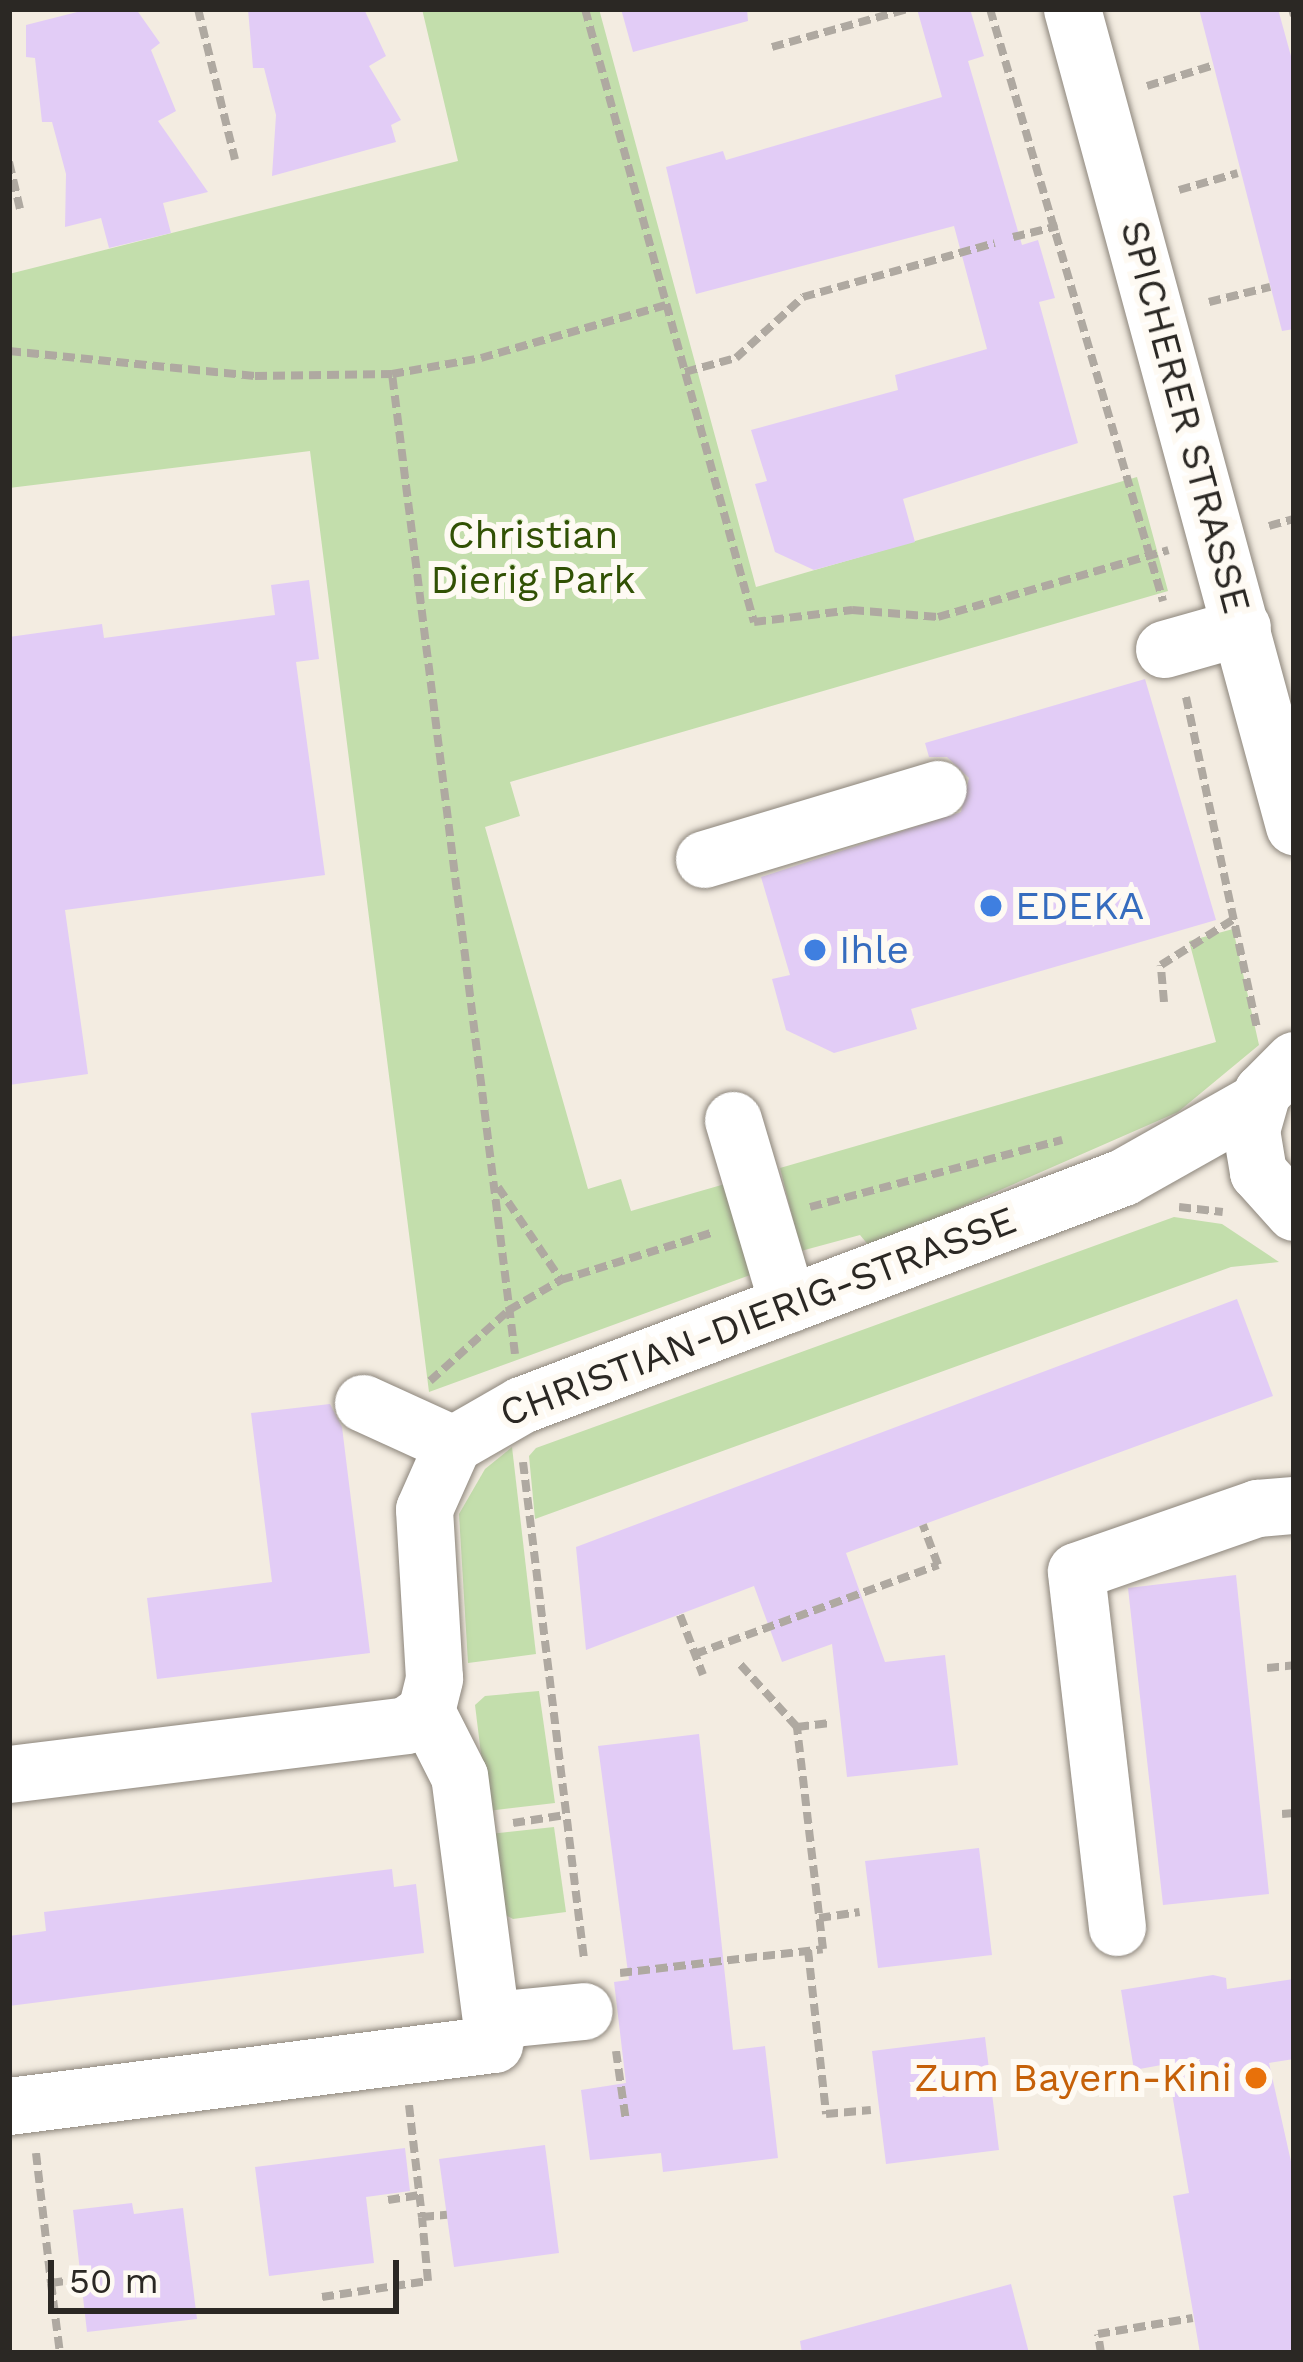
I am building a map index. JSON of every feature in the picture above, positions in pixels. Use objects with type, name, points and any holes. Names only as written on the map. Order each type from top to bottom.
[{"type":"street","name":"SPICHERER STRASSE","points":[[1072,9],[1244,531],[1242,627],[1294,826]]},
{"type":"street","points":[[1170,648],[1242,627]]},
{"type":"street","points":[[704,859],[938,789]]},
{"type":"street","points":[[1261,1201],[1250,1130],[1271,1071]]},
{"type":"street","name":"CHRISTIAN-DIERIG-STRASSE","points":[[1145,1193],[1271,1071]]},
{"type":"street","points":[[733,1120],[788,1304]]},
{"type":"street","name":"CHRISTIAN-DIERIG-STRASSE","points":[[426,1711],[434,1678],[424,1509],[452,1444],[524,1428],[788,1304],[1145,1193],[1261,1201]]},
{"type":"street","points":[[363,1403],[452,1444]]},
{"type":"street","points":[[1117,1927],[1076,1571],[1257,1508],[1294,1505]]},
{"type":"street","points":[[9,1774],[406,1725],[426,1711],[459,1776],[494,2044],[20,2104]]},
{"type":"street","points":[[492,2020],[592,1987]]},
{"type":"path","points":[[198,9],[235,160]]},
{"type":"path","points":[[585,9],[754,622],[852,610],[938,617],[1294,519]]},
{"type":"path","points":[[772,47],[907,9]]},
{"type":"path","points":[[990,9],[1058,226],[1150,555],[1271,1071]]},
{"type":"path","points":[[1147,86],[1214,65]]},
{"type":"path","points":[[9,161],[20,209]]},
{"type":"path","points":[[1179,190],[1238,173]]},
{"type":"path","points":[[1012,237],[1058,226]]},
{"type":"path","points":[[685,372],[736,358],[803,297],[995,243]]},
{"type":"path","points":[[1209,302],[1270,287]]},
{"type":"path","points":[[9,351],[255,376],[392,374],[481,358],[665,305]]},
{"type":"path","points":[[392,374],[524,1428],[523,1462],[592,1987],[823,1949],[797,1727],[739,1663]]},
{"type":"path","points":[[1164,1002],[1161,964],[1234,919]]},
{"type":"path","points":[[494,1181],[560,1280]]},
{"type":"path","points":[[1145,1193],[1261,1201]]},
{"type":"path","points":[[694,1654],[938,1565],[923,1525]]},
{"type":"path","points":[[680,1615],[703,1675]]},
{"type":"path","points":[[1267,1667],[1294,1665]]},
{"type":"path","points":[[797,1727],[832,1723]]},
{"type":"path","points":[[1282,1814],[1294,1813]]},
{"type":"path","points":[[819,1918],[860,1912]]},
{"type":"path","points":[[808,1949],[826,2114],[872,2110]]},
{"type":"path","points":[[322,2297],[428,2282],[403,2056]]},
{"type":"path","points":[[20,2104],[59,2353]]},
{"type":"path","points":[[388,2200],[420,2195]]},
{"type":"path","points":[[422,2217],[447,2215]]},
{"type":"path","points":[[51,2283],[81,2279]]},
{"type":"path","points":[[1101,2353],[1098,2334],[1193,2318]]},
{"type":"green space","name":"Christian Dierig Park","points":[[422,9],[599,9],[756,587],[1137,477],[1168,591],[510,782],[520,816],[485,827],[588,1189],[621,1179],[631,1211],[725,1184],[753,1274],[429,1392],[310,451],[9,488],[9,274],[458,161]]},
{"type":"green space","points":[[1233,929],[1259,1045],[1178,1112],[870,1247],[860,1235],[801,1251],[780,1168],[1216,1042],[1189,941]]},
{"type":"green space","points":[[1174,1217],[1222,1224],[1279,1262],[1231,1267],[535,1519],[529,1456],[536,1448]]},
{"type":"green space","points":[[512,1447],[536,1654],[468,1663],[459,1514],[485,1469]]},
{"type":"green space","points":[[539,1691],[555,1803],[488,1811],[475,1705],[485,1696]]},
{"type":"green space","points":[[554,1827],[566,1912],[513,1919],[500,1912],[490,1834]]},
{"type":"building","points":[[89,9],[136,9],[160,43],[151,50],[176,111],[158,121],[208,192],[163,203],[171,233],[109,248],[101,218],[65,227],[66,174],[52,122],[42,122],[35,58],[26,57],[26,25]]},
{"type":"building","points":[[248,9],[364,9],[386,56],[369,66],[401,120],[391,125],[396,142],[272,176],[276,115],[264,68],[253,68]]},
{"type":"building","points":[[621,9],[747,9],[748,21],[633,52]]},
{"type":"building","points":[[917,9],[970,9],[984,56],[968,61],[1022,245],[1038,240],[1055,298],[1039,302],[1078,443],[903,499],[915,542],[814,570],[775,552],[755,484],[767,481],[751,430],[898,390],[895,375],[987,349],[954,226],[696,294],[666,167],[723,151],[726,160],[942,97]]},
{"type":"building","points":[[1199,9],[1278,9],[1294,67],[1294,329],[1282,331]]},
{"type":"building","points":[[309,580],[319,659],[296,662],[325,875],[65,910],[88,1074],[9,1085],[9,637],[102,624],[104,638],[275,615],[271,585]]},
{"type":"building","points":[[1145,679],[1216,920],[911,1009],[917,1029],[834,1053],[786,1030],[772,979],[790,975],[761,877],[961,812],[969,778],[947,757],[929,757],[925,743]]},
{"type":"building","points":[[1237,1299],[1273,1396],[846,1553],[885,1662],[945,1655],[958,1765],[847,1777],[832,1644],[782,1662],[754,1586],[586,1650],[576,1547]]},
{"type":"building","points":[[330,1404],[342,1427],[370,1653],[157,1679],[147,1598],[272,1582],[251,1413]]},
{"type":"building","points":[[1236,1575],[1269,1894],[1163,1905],[1128,1588]]},
{"type":"building","points":[[699,1734],[733,2050],[765,2046],[778,2158],[663,2172],[661,2153],[590,2160],[581,2090],[626,2083],[614,1982],[629,1980],[598,1746]]},
{"type":"building","points":[[979,1848],[992,1955],[878,1968],[865,1861]]},
{"type":"building","points":[[392,1869],[394,1887],[416,1884],[424,1953],[9,2006],[9,1936],[46,1931],[44,1912]]},
{"type":"building","points":[[1213,1975],[1226,1978],[1227,1989],[1294,1979],[1294,2059],[1269,2063],[1294,2175],[1294,2353],[1200,2353],[1173,2196],[1189,2193],[1167,2064],[1134,2070],[1121,1990]]},
{"type":"building","points":[[985,2037],[999,2150],[886,2164],[872,2051]]},
{"type":"building","points":[[545,2145],[559,2253],[454,2267],[439,2159]]},
{"type":"building","points":[[405,2148],[410,2191],[366,2197],[374,2263],[269,2276],[255,2167]]},
{"type":"building","points":[[132,2203],[134,2214],[183,2208],[197,2319],[87,2332],[73,2210]]},
{"type":"building","points":[[1011,2284],[1029,2353],[802,2353],[800,2341]]},
{"type":"place","name":"EDEKA","points":[[991,906]]},
{"type":"place","name":"Ihle","points":[[815,950]]},
{"type":"place","name":"Zum Bayern-Kini","points":[[1256,2078]]}]
